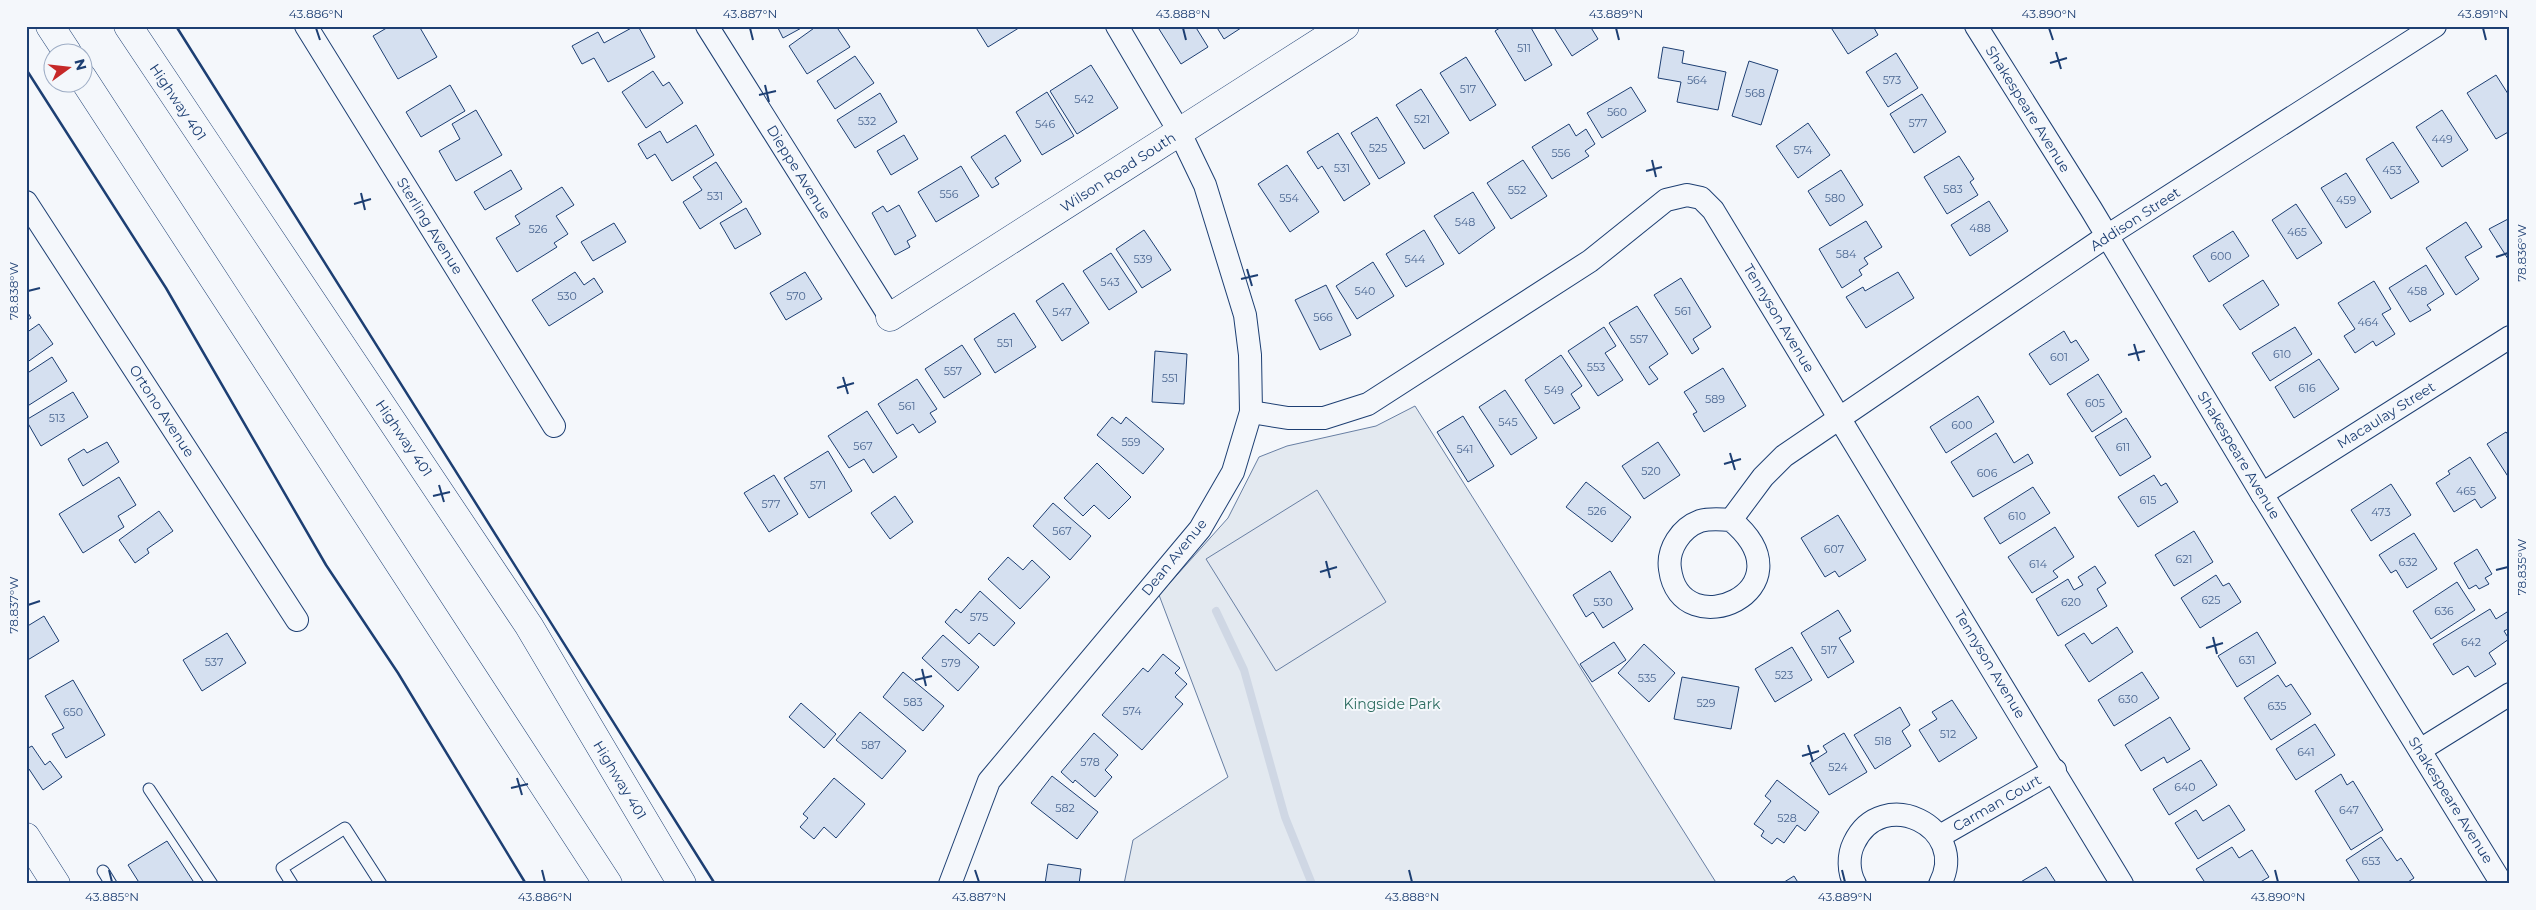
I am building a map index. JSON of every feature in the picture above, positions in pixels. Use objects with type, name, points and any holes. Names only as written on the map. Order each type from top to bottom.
[{"type":"main road","points":[[50,26],[60,42]]},
{"type":"main road","name":"Highway 401","points":[[128,26],[529,626],[682,884]]},
{"type":"main road","name":"Wilson Road South","points":[[890,318],[1346,26]]},
{"type":"main road","points":[[92,91],[392,555],[608,884]]},
{"type":"main road","points":[[26,838],[56,884]]},
{"type":"street","name":"Sterling Avenue","points":[[306,26],[554,426]]},
{"type":"street","name":"Dieppe Avenue","points":[[707,26],[890,318]]},
{"type":"street","name":"Dean Avenue","points":[[950,884],[989,781],[1200,529],[1233,472],[1251,412],[1250,355],[1245,316],[1205,185],[1180,133],[1117,26]]},
{"type":"street","name":"Shakespeare Avenue","points":[[1976,26],[2107,236],[2262,494],[2502,884]]},
{"type":"street","name":"Addison Street","points":[[1731,520],[1763,477],[1784,456],[2107,236],[2435,26]]},
{"type":"street","name":"Tennyson Avenue","points":[[1251,412],[1288,418],[1324,418],[1368,404],[1590,260],[1666,200],[1686,195],[1701,198],[1713,210],[2055,770],[2122,884]]},
{"type":"street","name":"Ortono Avenue","points":[[26,202],[297,620]]},
{"type":"street","name":"Macaulay Street","points":[[2262,494],[2510,337]]},
{"type":"street","points":[[2420,750],[2510,694]]},
{"type":"street","name":"Carman Court","points":[[1940,836],[2055,770]]},
{"type":"street","name":"Carman Court","points":[[1855,884],[1850,865],[1851,849],[1858,835],[1868,824],[1882,817],[1897,814],[1912,816],[1926,823],[1940,836],[1946,865],[1940,884]]},
{"type":"lane","points":[[149,789],[212,884]]},
{"type":"lane","points":[[292,884],[282,868],[345,828],[381,884]]},
{"type":"lane","points":[[104,871],[111,884]]},
{"type":"green space","name":"Kingside Park","points":[[1415,406],[1717,884],[1124,884],[1133,840],[1228,777],[1159,595],[1228,518],[1259,457],[1287,446],[1376,426]]},
{"type":"shaded area","points":[[1317,490],[1386,602],[1276,671],[1206,559]]},
{"type":"building","points":[[390,26],[419,26],[437,57],[398,79],[373,36]]},
{"type":"building","points":[[638,26],[655,57],[608,82],[594,58],[582,64],[572,46],[598,32],[604,43]]},
{"type":"building","points":[[777,26],[805,26],[783,38]]},
{"type":"building","points":[[817,26],[836,26],[850,47],[807,74],[789,46]]},
{"type":"building","points":[[975,26],[1022,26],[988,47]]},
{"type":"building","points":[[1164,26],[1195,26],[1208,47],[1181,64],[1159,29]]},
{"type":"building","points":[[1216,26],[1244,26],[1224,39]]},
{"type":"building","points":[[1503,26],[1530,26],[1552,65],[1525,81],[1495,31]]},
{"type":"building","points":[[1553,26],[1590,26],[1598,39],[1572,56]]},
{"type":"building","points":[[1830,26],[1873,26],[1878,35],[1848,54]]},
{"type":"building","points":[[1663,47],[1684,51],[1682,63],[1726,72],[1718,110],[1677,102],[1681,82],[1658,78]]},
{"type":"building","points":[[1896,53],[1918,88],[1888,107],[1866,72]]},
{"type":"building","points":[[855,56],[874,83],[835,109],[817,81]]},
{"type":"building","points":[[1466,57],[1496,105],[1470,121],[1440,73]]},
{"type":"building","points":[[1749,61],[1778,70],[1761,125],[1732,116]]},
{"type":"building","points":[[1091,65],[1118,108],[1077,134],[1050,91]]},
{"type":"building","points":[[653,71],[663,86],[669,82],[683,103],[646,128],[622,92]]},
{"type":"building","points":[[2496,75],[2510,97],[2510,131],[2496,139],[2467,93]]},
{"type":"building","points":[[450,85],[465,111],[421,137],[406,112]]},
{"type":"building","points":[[1631,87],[1646,111],[1602,138],[1587,113]]},
{"type":"building","points":[[1421,89],[1449,133],[1424,149],[1396,105]]},
{"type":"building","points":[[1047,92],[1074,136],[1042,155],[1016,112]]},
{"type":"building","points":[[880,93],[897,122],[855,148],[837,120]]},
{"type":"building","points":[[1922,94],[1946,132],[1914,153],[1890,114]]},
{"type":"building","points":[[476,110],[502,155],[456,181],[439,151],[460,139],[452,124]]},
{"type":"building","points":[[2442,110],[2468,150],[2442,167],[2416,127]]},
{"type":"building","points":[[1377,117],[1405,163],[1379,179],[1351,133]]},
{"type":"building","points":[[1808,123],[1830,155],[1798,178],[1776,146]]},
{"type":"building","points":[[1569,124],[1576,136],[1586,129],[1595,144],[1585,151],[1589,156],[1552,179],[1532,147]]},
{"type":"building","points":[[696,125],[714,155],[672,181],[655,154],[647,159],[638,144],[660,131],[667,143]]},
{"type":"building","points":[[1338,133],[1370,184],[1344,201],[1322,166],[1318,169],[1307,152]]},
{"type":"building","points":[[904,135],[918,159],[891,175],[877,151]]},
{"type":"building","points":[[1005,135],[1021,161],[995,178],[999,184],[992,188],[971,157]]},
{"type":"building","points":[[2393,142],[2419,182],[2391,199],[2366,159]]},
{"type":"building","points":[[1959,156],[1974,179],[1970,182],[1978,195],[1947,214],[1924,177]]},
{"type":"building","points":[[1523,160],[1547,196],[1511,219],[1487,183]]},
{"type":"building","points":[[716,162],[742,202],[700,229],[683,202],[702,190],[693,177]]},
{"type":"building","points":[[1287,165],[1319,212],[1290,232],[1258,184]]},
{"type":"building","points":[[961,166],[979,196],[936,222],[918,192]]},
{"type":"building","points":[[511,170],[522,189],[485,210],[474,192]]},
{"type":"building","points":[[1841,170],[1863,205],[1830,226],[1808,191]]},
{"type":"building","points":[[2346,173],[2371,212],[2346,228],[2321,188]]},
{"type":"building","points":[[562,187],[574,205],[556,216],[568,234],[554,243],[557,247],[517,272],[496,238],[520,224],[515,216]]},
{"type":"building","points":[[1473,192],[1495,228],[1459,254],[1434,216]]},
{"type":"building","points":[[1989,201],[2008,231],[1970,256],[1951,225]]},
{"type":"building","points":[[2296,204],[2322,243],[2297,259],[2272,220]]},
{"type":"building","points":[[899,205],[916,236],[907,241],[910,247],[895,255],[872,213],[883,206],[887,212]]},
{"type":"building","points":[[746,208],[761,234],[735,249],[720,223]]},
{"type":"building","points":[[2510,218],[2510,262],[2489,229]]},
{"type":"building","points":[[1866,221],[1882,247],[1864,258],[1868,264],[1859,270],[1862,275],[1842,288],[1819,249]]},
{"type":"building","points":[[2466,222],[2482,247],[2465,257],[2479,279],[2456,295],[2426,248]]},
{"type":"building","points":[[614,223],[626,242],[593,261],[581,242]]},
{"type":"building","points":[[1144,230],[1171,270],[1142,288],[1116,249]]},
{"type":"building","points":[[1424,230],[1444,264],[1406,287],[1386,254]]},
{"type":"building","points":[[2233,231],[2249,256],[2209,282],[2193,256]]},
{"type":"building","points":[[1111,253],[1137,292],[1109,310],[1083,271]]},
{"type":"building","points":[[1373,262],[1394,296],[1357,319],[1336,286]]},
{"type":"building","points":[[2426,265],[2444,294],[2427,305],[2431,310],[2410,322],[2389,288]]},
{"type":"building","points":[[575,272],[584,285],[594,278],[603,292],[549,326],[532,300]]},
{"type":"building","points":[[805,272],[822,299],[786,320],[770,293]]},
{"type":"building","points":[[1898,272],[1914,298],[1866,328],[1846,297],[1863,287],[1865,291]]},
{"type":"building","points":[[1681,278],[1711,327],[1693,339],[1699,349],[1692,354],[1654,295]]},
{"type":"building","points":[[2263,280],[2279,305],[2240,330],[2223,305]]},
{"type":"building","points":[[2374,281],[2391,309],[2382,314],[2395,334],[2376,346],[2373,341],[2355,353],[2344,336],[2355,329],[2338,303]]},
{"type":"building","points":[[1063,283],[1089,323],[1062,341],[1036,301]]},
{"type":"building","points":[[1326,285],[1351,335],[1320,350],[1295,300]]},
{"type":"building","points":[[1637,306],[1668,354],[1649,367],[1658,379],[1649,385],[1609,323]]},
{"type":"building","points":[[26,309],[31,318],[26,321]]},
{"type":"building","points":[[1014,313],[1036,347],[995,373],[974,339]]},
{"type":"building","points":[[39,324],[53,344],[26,363],[26,333]]},
{"type":"building","points":[[1604,327],[1616,346],[1605,353],[1623,380],[1598,396],[1568,351]]},
{"type":"building","points":[[2295,327],[2312,354],[2270,381],[2252,353]]},
{"type":"building","points":[[2064,331],[2071,343],[2076,340],[2089,360],[2050,385],[2029,354]]},
{"type":"building","points":[[962,345],[981,374],[944,398],[925,369]]},
{"type":"building","points":[[1155,351],[1187,354],[1184,404],[1152,402]]},
{"type":"building","points":[[1561,355],[1582,386],[1571,394],[1580,408],[1554,424],[1525,380]]},
{"type":"building","points":[[52,357],[67,381],[26,407],[26,374]]},
{"type":"building","points":[[2319,359],[2339,389],[2294,418],[2275,387]]},
{"type":"building","points":[[1723,368],[1746,406],[1704,432],[1693,414],[1697,412],[1684,392]]},
{"type":"building","points":[[2098,374],[2122,412],[2092,432],[2067,394]]},
{"type":"building","points":[[917,379],[937,409],[930,413],[936,422],[919,433],[913,424],[897,434],[878,404]]},
{"type":"building","points":[[1505,390],[1537,438],[1511,455],[1479,407]]},
{"type":"building","points":[[73,392],[88,417],[41,446],[26,420]]},
{"type":"building","points":[[1978,396],[1994,422],[1946,453],[1930,427]]},
{"type":"building","points":[[867,411],[897,457],[873,473],[864,459],[849,468],[828,436]]},
{"type":"building","points":[[1463,416],[1494,466],[1468,482],[1437,432]]},
{"type":"building","points":[[1112,417],[1121,424],[1126,417],[1164,449],[1143,474],[1097,435]]},
{"type":"building","points":[[2126,418],[2151,457],[2120,476],[2095,437]]},
{"type":"building","points":[[2506,432],[2510,437],[2509,478],[2487,444]]},
{"type":"building","points":[[1996,433],[2014,463],[2028,454],[2033,463],[1973,497],[1951,462]]},
{"type":"building","points":[[107,442],[119,462],[83,486],[68,459],[84,449],[87,453]]},
{"type":"building","points":[[1658,442],[1680,475],[1644,499],[1622,466]]},
{"type":"building","points":[[828,451],[852,491],[809,518],[784,478]]},
{"type":"building","points":[[2470,457],[2496,498],[2481,508],[2475,499],[2454,512],[2436,483],[2450,474],[2448,471]]},
{"type":"building","points":[[1097,463],[1131,497],[1109,519],[1094,505],[1083,516],[1064,498]]},
{"type":"building","points":[[774,475],[798,514],[769,532],[744,493]]},
{"type":"building","points":[[2154,475],[2161,486],[2166,483],[2178,502],[2138,527],[2118,497]]},
{"type":"building","points":[[119,477],[136,505],[118,516],[124,527],[83,553],[59,514]]},
{"type":"building","points":[[1586,482],[1631,517],[1612,542],[1566,507]]},
{"type":"building","points":[[2391,484],[2411,515],[2371,541],[2351,510]]},
{"type":"building","points":[[2033,487],[2050,513],[2000,544],[1984,518]]},
{"type":"building","points":[[895,496],[913,522],[890,539],[871,513]]},
{"type":"building","points":[[1053,503],[1091,536],[1070,560],[1033,526]]},
{"type":"building","points":[[159,511],[173,531],[147,549],[149,553],[135,563],[119,540]]},
{"type":"building","points":[[1838,515],[1866,560],[1839,577],[1835,571],[1825,577],[1801,538]]},
{"type":"building","points":[[2055,527],[2074,557],[2053,571],[2058,577],[2032,593],[2008,557]]},
{"type":"building","points":[[2194,531],[2213,562],[2174,586],[2155,555]]},
{"type":"building","points":[[2414,533],[2437,569],[2407,588],[2396,570],[2391,573],[2379,555]]},
{"type":"building","points":[[2477,549],[2492,574],[2485,578],[2489,584],[2479,589],[2476,585],[2469,589],[2454,563]]},
{"type":"building","points":[[1008,557],[1023,570],[1032,560],[1050,577],[1020,609],[988,579]]},
{"type":"building","points":[[2095,566],[2106,583],[2097,589],[2107,606],[2058,636],[2036,599],[2068,579],[2074,590],[2083,585],[2078,577]]},
{"type":"building","points":[[1610,571],[1633,609],[1603,628],[1593,612],[1586,617],[1573,595]]},
{"type":"building","points":[[2216,575],[2223,586],[2229,583],[2241,602],[2200,628],[2181,598]]},
{"type":"building","points":[[2457,582],[2475,610],[2431,639],[2413,611]]},
{"type":"building","points":[[980,591],[1015,623],[994,646],[979,633],[969,644],[945,622],[956,609],[961,613]]},
{"type":"building","points":[[2490,609],[2496,619],[2507,612],[2510,617],[2510,628],[2504,631],[2509,639],[2489,653],[2496,664],[2475,677],[2468,666],[2453,675],[2433,644]]},
{"type":"building","points":[[1838,610],[1851,631],[1839,638],[1854,662],[1828,678],[1801,633]]},
{"type":"building","points":[[44,616],[59,641],[26,661],[26,627]]},
{"type":"building","points":[[2117,627],[2133,652],[2089,682],[2065,645],[2084,633],[2092,644]]},
{"type":"building","points":[[2257,632],[2276,663],[2237,687],[2218,656]]},
{"type":"building","points":[[227,633],[246,663],[202,691],[183,660]]},
{"type":"building","points":[[943,635],[979,667],[958,691],[922,658]]},
{"type":"building","points":[[1614,642],[1626,660],[1592,682],[1580,664]]},
{"type":"building","points":[[1644,644],[1675,673],[1649,702],[1618,673]]},
{"type":"building","points":[[1792,647],[1812,680],[1775,702],[1755,669]]},
{"type":"building","points":[[1163,654],[1180,668],[1175,673],[1187,684],[1175,697],[1183,704],[1142,750],[1102,715],[1143,668],[1148,672]]},
{"type":"building","points":[[903,672],[944,706],[923,731],[883,697]]},
{"type":"building","points":[[2142,672],[2159,698],[2114,726],[2098,700]]},
{"type":"building","points":[[2278,675],[2286,687],[2291,684],[2311,714],[2271,740],[2244,698]]},
{"type":"building","points":[[1682,677],[1739,687],[1731,729],[1674,719]]},
{"type":"building","points":[[73,680],[105,735],[66,758],[52,734],[64,728],[45,696]]},
{"type":"building","points":[[1952,700],[1977,738],[1939,762],[1919,730],[1937,719],[1932,712]]},
{"type":"building","points":[[801,703],[836,734],[824,748],[789,717]]},
{"type":"building","points":[[1900,707],[1910,725],[1902,731],[1911,746],[1875,769],[1854,735]]},
{"type":"building","points":[[860,712],[906,751],[882,779],[836,740]]},
{"type":"building","points":[[2170,717],[2190,749],[2167,763],[2164,757],[2141,771],[2125,745]]},
{"type":"building","points":[[2315,724],[2335,755],[2296,780],[2276,749]]},
{"type":"building","points":[[1094,733],[1118,755],[1105,770],[1112,777],[1095,797],[1075,780],[1073,783],[1061,772]]},
{"type":"building","points":[[1844,733],[1867,772],[1829,795],[1810,763],[1827,752],[1823,746]]},
{"type":"building","points":[[32,746],[45,765],[50,761],[62,777],[43,790],[29,769],[26,771],[26,749]]},
{"type":"building","points":[[2201,760],[2217,785],[2169,815],[2153,789]]},
{"type":"building","points":[[2341,774],[2347,785],[2353,781],[2383,830],[2351,850],[2315,791]]},
{"type":"building","points":[[1052,776],[1098,812],[1077,839],[1031,803]]},
{"type":"building","points":[[834,778],[865,804],[836,838],[824,827],[814,839],[800,827],[808,818],[803,814]]},
{"type":"building","points":[[1777,780],[1819,812],[1805,831],[1797,825],[1784,843],[1777,838],[1772,844],[1761,836],[1764,831],[1754,824],[1771,801],[1765,796]]},
{"type":"building","points":[[2229,805],[2245,830],[2198,859],[2175,823],[2196,810],[2203,821]]},
{"type":"building","points":[[2381,837],[2397,861],[2401,858],[2414,878],[2405,884],[2361,884],[2346,860]]},
{"type":"building","points":[[167,841],[195,884],[140,884],[128,865]]},
{"type":"building","points":[[2232,847],[2239,858],[2252,850],[2269,877],[2257,884],[2206,884],[2196,869]]},
{"type":"building","points":[[1048,864],[1081,869],[1079,884],[1045,884]]},
{"type":"building","points":[[2046,867],[2057,884],[2019,883]]},
{"type":"building","points":[[1794,876],[1799,884],[1781,884]]},
{"type":"waterway","points":[[1216,611],[1244,670],[1285,817],[1312,884]]},
{"type":"wall","points":[[176,26],[715,884]]},
{"type":"wall","points":[[26,69],[166,288],[326,565],[398,673],[526,884]]}]
